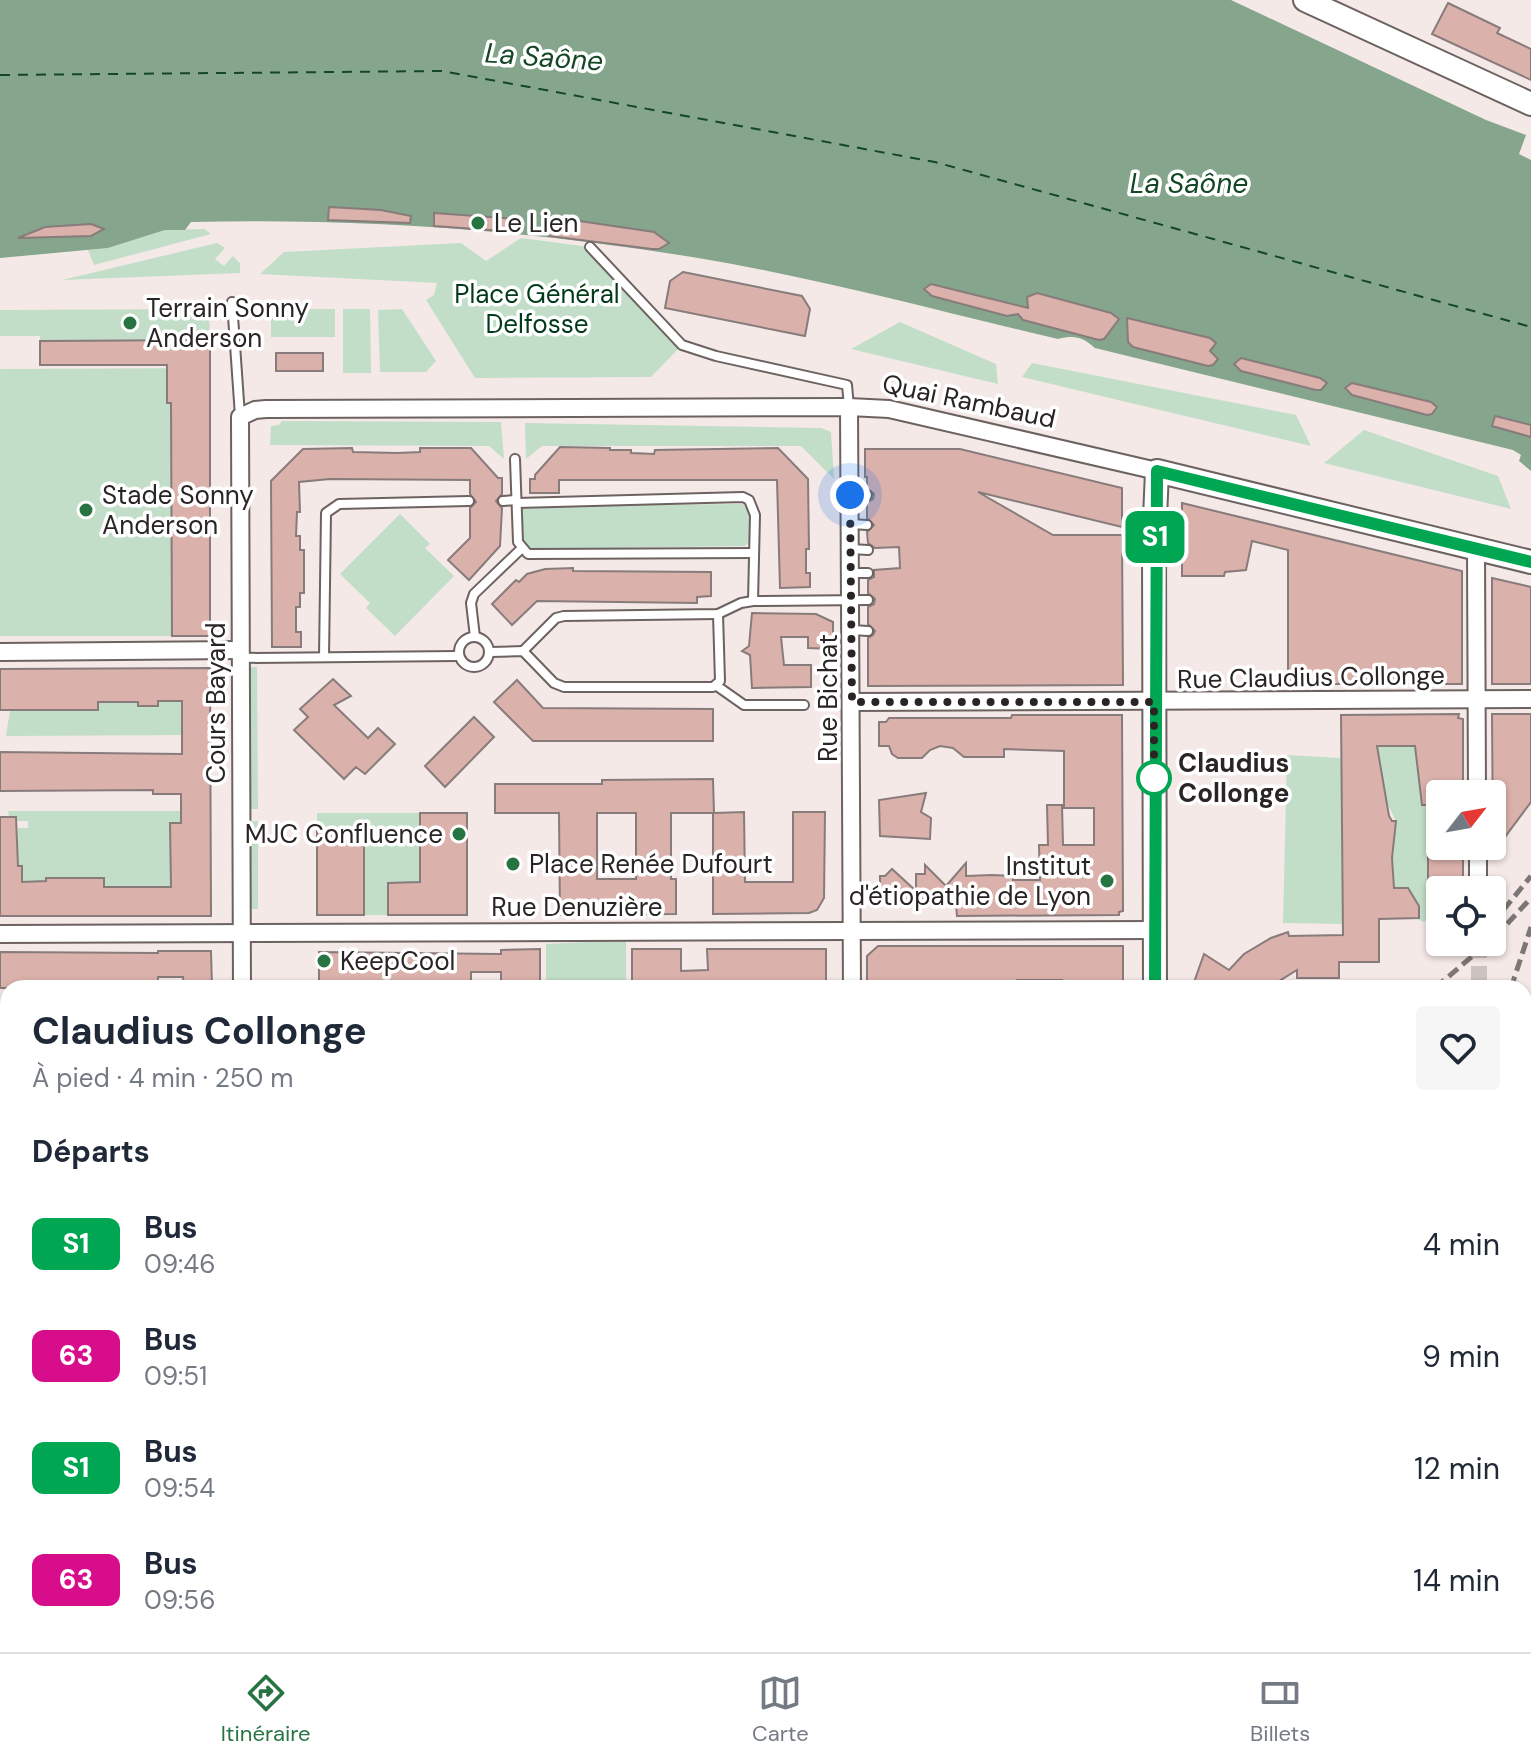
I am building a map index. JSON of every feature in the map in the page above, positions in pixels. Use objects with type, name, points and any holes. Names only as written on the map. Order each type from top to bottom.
[{"type":"street","points":[[1305,0],[1531,104]]},
{"type":"street","name":"Rue Bichat","points":[[849,407],[859,495],[860,573],[860,631],[852,702],[852,980]]},
{"type":"street","name":"Quai Rambaud","points":[[240,417],[266,409],[889,409],[1531,562]]},
{"type":"street","name":"Cours Bayard","points":[[240,417],[242,980]]},
{"type":"street","points":[[1155,980],[1157,471]]},
{"type":"street","points":[[1476,550],[1477,780]]},
{"type":"street","points":[[0,652],[240,654]]},
{"type":"street","name":"Rue Claudius Collonge","points":[[852,702],[1531,699]]},
{"type":"street","name":"Rue Denuzière","points":[[0,934],[1155,930]]},
{"type":"lane","points":[[590,247],[682,345],[716,356],[847,385],[849,407]]},
{"type":"lane","points":[[232,302],[240,417]]},
{"type":"lane","points":[[515,459],[518,542],[528,554],[754,553]]},
{"type":"lane","points":[[503,501],[743,497],[749,500],[755,515],[753,601]]},
{"type":"lane","points":[[324,657],[326,513],[329,509],[339,504],[469,501]]},
{"type":"lane","points":[[475,637],[471,603],[474,594],[521,549]]},
{"type":"lane","points":[[491,652],[523,651],[556,618],[564,616],[718,614],[753,601],[860,600]]},
{"type":"lane","points":[[717,686],[720,681],[718,614]]},
{"type":"lane","points":[[475,637],[485,640],[491,652],[483,663],[473,667],[462,663],[458,656],[462,643],[475,637]]},
{"type":"lane","points":[[523,651],[554,683],[564,687],[717,686],[744,710],[804,705]]},
{"type":"lane","points":[[240,654],[458,656]]},
{"type":"green space","points":[[204,229],[211,234],[94,265],[88,250],[108,248],[165,230]]},
{"type":"green space","name":"Place Général Delfosse","points":[[521,238],[590,247],[682,345],[651,377],[475,378],[426,300],[434,295],[437,283],[260,274],[284,252],[461,243],[486,261]]},
{"type":"green space","points":[[217,243],[225,248],[215,259],[224,266],[233,256],[240,263],[240,273],[62,280]]},
{"type":"green space","points":[[209,309],[210,340],[40,341],[40,336],[0,336],[0,310]]},
{"type":"green space","points":[[271,309],[335,309],[335,337],[271,337]]},
{"type":"green space","points":[[343,309],[370,309],[371,373],[343,373]]},
{"type":"green space","points":[[402,309],[436,361],[426,372],[380,372],[378,310]]},
{"type":"green space","points":[[900,322],[996,364],[998,384],[851,349]]},
{"type":"green space","points":[[1032,363],[1296,415],[1311,446],[1022,377]]},
{"type":"green space","name":"Stade Sonny Anderson","points":[[209,368],[171,413],[172,636],[0,636],[0,369]]},
{"type":"green space","points":[[282,421],[501,422],[504,459],[489,446],[270,445],[271,426],[279,425]]},
{"type":"green space","points":[[525,423],[821,428],[831,432],[834,479],[801,446],[542,446],[526,459]]},
{"type":"green space","points":[[1364,430],[1498,476],[1511,509],[1324,463]]},
{"type":"green space","points":[[743,504],[749,512],[749,542],[745,546],[531,549],[523,543],[521,510],[527,506]]},
{"type":"green space","points":[[400,514],[430,544],[425,548],[454,576],[395,636],[366,608],[370,603],[340,574]]},
{"type":"green space","points":[[248,667],[257,667],[258,809],[249,809]]},
{"type":"green space","points":[[98,700],[182,701],[197,735],[6,736],[10,710],[97,710]]},
{"type":"green space","points":[[1375,746],[1431,746],[1417,763],[1422,804],[1426,804],[1428,876],[1424,922],[1417,919],[1419,912],[1408,888],[1394,888],[1392,858],[1396,821],[1387,803],[1380,763],[1375,762]]},
{"type":"green space","points":[[1287,755],[1341,758],[1343,924],[1283,923]]},
{"type":"green space","points":[[8,811],[181,811],[181,823],[170,824],[171,887],[104,887],[103,878],[46,878],[46,883],[22,882],[21,866],[18,866],[18,828],[28,828],[28,821],[16,821],[16,818],[9,817]]},
{"type":"green space","points":[[317,813],[420,813],[420,882],[388,883],[388,915],[364,915],[364,831],[317,831]]},
{"type":"green space","points":[[249,821],[258,821],[258,909],[250,909]]},
{"type":"green space","points":[[626,940],[626,980],[546,980],[546,944]]},
{"type":"water","name":"La Saône","points":[[0,0],[1231,0],[1486,120],[1526,135],[1519,154],[1531,160],[1531,471],[1519,461],[1521,455],[1513,450],[1095,348],[1078,338],[1058,339],[788,275],[635,248],[509,233],[382,224],[191,222],[185,230],[165,230],[108,248],[0,258]]},
{"type":"building","points":[[1448,3],[1500,28],[1497,33],[1531,49],[1531,80],[1432,34]]},
{"type":"building","points":[[329,207],[381,210],[411,216],[410,223],[328,220]]},
{"type":"building","name":"Le Lien","points":[[434,213],[517,219],[523,228],[518,232],[434,226]]},
{"type":"building","points":[[552,217],[654,232],[669,243],[652,249],[549,236]]},
{"type":"building","points":[[91,224],[104,229],[91,236],[18,238],[45,227]]},
{"type":"building","points":[[683,272],[802,296],[810,309],[805,336],[665,308],[670,281]]},
{"type":"building","points":[[931,284],[1028,308],[1027,297],[1037,293],[1111,313],[1119,319],[1104,339],[1099,340],[1023,320],[1018,314],[1007,316],[932,296],[924,289]]},
{"type":"building","points":[[1127,318],[1210,338],[1216,343],[1210,351],[1218,359],[1208,366],[1133,347],[1128,342]]},
{"type":"building","points":[[210,340],[210,636],[172,636],[171,403],[167,403],[167,365],[40,365],[40,341]]},
{"type":"building","points":[[276,353],[323,353],[323,371],[276,371]]},
{"type":"building","points":[[1241,358],[1320,378],[1327,383],[1321,390],[1316,390],[1241,371],[1234,364]]},
{"type":"building","points":[[1352,383],[1431,402],[1437,407],[1427,415],[1352,395],[1345,388]]},
{"type":"building","points":[[1495,416],[1531,425],[1531,437],[1492,426]]},
{"type":"building","points":[[560,447],[610,448],[654,454],[655,450],[778,448],[808,479],[809,549],[806,549],[806,573],[810,573],[810,587],[780,588],[777,480],[559,480],[559,493],[530,493],[530,479],[535,479],[535,475]]},
{"type":"building","points":[[352,448],[353,452],[398,453],[420,452],[420,448],[471,448],[498,478],[502,478],[502,494],[496,501],[502,508],[500,546],[469,580],[448,560],[470,538],[470,508],[476,502],[470,494],[470,480],[330,479],[299,482],[300,512],[297,512],[296,536],[300,536],[300,550],[304,550],[304,593],[300,593],[300,607],[296,607],[296,632],[301,632],[301,647],[272,647],[271,481],[303,449]]},
{"type":"building","points":[[865,449],[960,449],[1122,488],[1122,527],[978,492],[1053,535],[1122,535],[1123,685],[868,686],[868,638],[875,631],[868,624],[868,607],[874,604],[875,599],[868,593],[868,580],[874,577],[874,570],[900,568],[899,547],[875,548],[868,543],[867,532],[874,525],[867,518],[867,502],[873,499],[874,494],[867,488]]},
{"type":"building","points":[[1182,503],[1462,571],[1462,684],[1288,684],[1288,550],[1252,541],[1246,570],[1225,572],[1224,576],[1182,576]]},
{"type":"building","points":[[573,568],[573,571],[711,572],[711,596],[697,597],[697,603],[537,601],[512,625],[492,604],[516,580],[519,582],[527,574],[545,569]]},
{"type":"building","points":[[1492,578],[1531,587],[1531,684],[1492,684]]},
{"type":"building","points":[[752,613],[816,614],[833,622],[833,649],[808,648],[808,637],[781,637],[784,665],[811,665],[811,687],[752,688],[750,655],[742,651],[749,646]]},
{"type":"building","points":[[210,668],[211,916],[0,916],[0,817],[16,817],[18,866],[22,866],[22,882],[46,881],[46,878],[104,878],[104,887],[171,887],[170,823],[181,823],[181,794],[153,794],[153,790],[0,791],[0,752],[182,754],[182,701],[158,701],[158,706],[138,706],[138,702],[98,702],[98,710],[0,710],[0,669]]},
{"type":"building","points":[[333,679],[351,696],[334,705],[368,738],[378,728],[395,744],[365,774],[356,767],[344,779],[294,730],[308,717],[300,709]]},
{"type":"building","points":[[517,680],[543,708],[713,709],[713,741],[533,741],[494,702]]},
{"type":"building","points":[[1459,714],[1458,718],[1463,719],[1463,780],[1426,780],[1426,805],[1422,805],[1415,746],[1377,746],[1389,816],[1396,821],[1392,858],[1394,888],[1408,888],[1419,906],[1419,918],[1379,919],[1379,962],[1339,962],[1339,978],[1297,978],[1297,970],[1281,980],[1195,980],[1204,954],[1229,970],[1244,954],[1288,932],[1289,936],[1343,935],[1341,715]]},
{"type":"building","points":[[1492,714],[1531,714],[1531,802],[1506,836],[1506,780],[1492,780]]},
{"type":"building","points":[[1012,715],[1122,715],[1123,911],[1119,915],[957,916],[956,905],[880,903],[880,876],[885,876],[892,869],[916,891],[916,874],[925,874],[925,865],[946,886],[966,863],[966,876],[1013,876],[1013,880],[1040,880],[1039,845],[1048,845],[1047,805],[1062,805],[1063,845],[1094,845],[1094,808],[1064,808],[1064,751],[1004,749],[1004,757],[964,757],[953,748],[940,746],[922,758],[898,758],[889,746],[879,746],[879,722],[886,722],[889,718],[1011,718]]},
{"type":"building","points":[[474,717],[494,737],[445,787],[425,766]]},
{"type":"building","points":[[713,779],[714,813],[744,812],[745,882],[793,882],[793,812],[825,812],[824,898],[817,910],[809,913],[713,914],[713,813],[671,813],[671,879],[676,879],[676,914],[560,915],[559,813],[495,813],[495,784],[602,784],[602,780]],"holes":[[[597,813],[636,813],[636,879],[597,879]]]},
{"type":"building","points":[[926,793],[921,812],[931,818],[930,839],[880,836],[879,800]]},
{"type":"building","points":[[420,813],[467,813],[467,915],[388,915],[388,883],[420,882]]},
{"type":"building","points":[[364,830],[364,915],[317,915],[317,831]]},
{"type":"building","points":[[1428,860],[1463,860],[1463,876],[1428,876]]},
{"type":"building","points":[[878,946],[1123,946],[1123,980],[867,980],[867,956]]},
{"type":"building","points":[[540,949],[540,980],[501,980],[501,972],[471,972],[471,980],[319,980],[319,952],[501,954],[501,950]]},
{"type":"building","points":[[632,949],[681,949],[681,971],[708,970],[707,949],[826,949],[826,980],[632,980]]},
{"type":"building","points":[[211,951],[212,980],[158,977],[158,980],[0,980],[0,952]]},
{"type":"ferry route","points":[[0,75],[442,71],[935,162],[1531,327]]},
{"type":"tunnel","points":[[1479,956],[1479,980]]},
{"type":"railway","points":[[1506,907],[1531,876]]},
{"type":"railway","points":[[1506,925],[1531,898]]},
{"type":"railway","points":[[1514,980],[1531,927]]},
{"type":"railway","points":[[1444,980],[1473,956]]},
{"type":"bus line","name":"S1","points":[[1155,980],[1154,542],[1157,471],[1531,562]]},
{"type":"place","name":"Le Lien","points":[[478,223]]},
{"type":"place","name":"Terrain Sonny Anderson","points":[[130,323]]},
{"type":"place","name":"Stade Sonny Anderson","points":[[86,510]]},
{"type":"place","name":"Claudius Collonge","points":[[1154,778]]},
{"type":"place","name":"MJC Confluence","points":[[459,834]]},
{"type":"place","name":"Place Renée Dufourt","points":[[513,864]]},
{"type":"place","name":"Institut d'étiopathie de Lyon","points":[[1107,881]]},
{"type":"place","name":"KeepCool","points":[[324,961]]},
{"type":"route","points":[[850,495],[852,702],[1154,702],[1154,778]]}]
